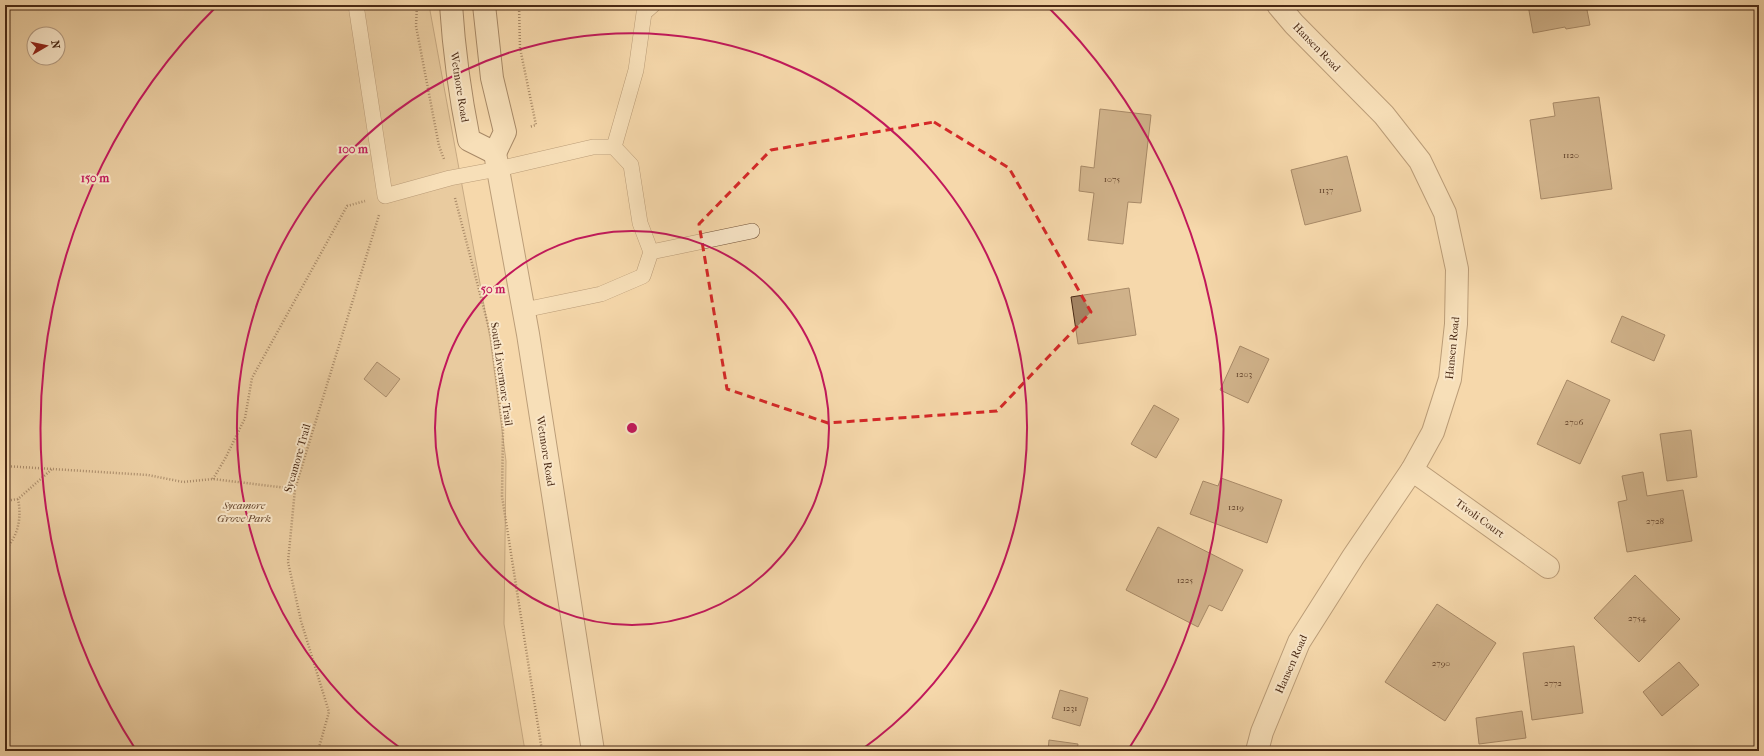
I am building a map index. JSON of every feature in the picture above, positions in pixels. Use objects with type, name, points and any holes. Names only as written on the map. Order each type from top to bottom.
[{"type":"street","name":"Wetmore Road","points":[[451,5],[455,55],[463,112],[470,140],[496,161],[524,310],[593,751]]},
{"type":"street","points":[[484,5],[492,78],[505,132],[496,161]]},
{"type":"street","name":"Hansen Road","points":[[1257,751],[1262,732],[1299,642],[1353,557],[1412,470],[1433,432],[1450,379],[1456,324],[1457,269],[1444,213],[1420,161],[1384,115],[1294,24],[1278,5]]},
{"type":"street","name":"Tivoli Court","points":[[1412,470],[1548,567]]},
{"type":"lane","points":[[356,5],[385,196],[450,178],[496,161],[593,147],[614,147],[631,165],[640,223],[651,252],[643,276],[601,294],[524,310]]},
{"type":"lane","points":[[614,147],[636,70],[644,13],[653,5]]},
{"type":"lane","points":[[651,252],[752,231]]},
{"type":"path","name":"South Livermore Trail","points":[[417,5],[416,26],[439,146],[450,178],[491,336],[503,429],[502,496],[542,751]]},
{"type":"path","points":[[519,5],[520,48],[536,125],[529,127]]},
{"type":"path","points":[[213,479],[226,457],[245,418],[252,378],[347,206],[385,196]]},
{"type":"path","name":"Sycamore Trail","points":[[318,751],[329,712],[301,621],[288,562],[295,489],[385,196]]},
{"type":"path","points":[[5,466],[148,475],[183,482],[213,479],[295,489]]},
{"type":"path","points":[[5,501],[18,499],[53,469]]},
{"type":"path","points":[[5,550],[11,544],[17,533],[20,509],[18,499]]},
{"type":"highlighted area","points":[[934,122],[1009,168],[1091,312],[997,411],[828,423],[727,389],[699,224],[771,150]]},
{"type":"green space","name":"Sycamore Grove Park","points":[[5,5],[429,5],[490,338],[506,461],[504,624],[525,751],[5,751]]},
{"type":"building","points":[[1528,5],[1586,5],[1590,25],[1566,29],[1565,27],[1533,33]]},
{"type":"building","points":[[1599,97],[1612,189],[1541,199],[1530,120],[1555,116],[1553,103]]},
{"type":"building","points":[[1100,109],[1151,115],[1141,203],[1128,202],[1123,244],[1088,240],[1094,193],[1079,191],[1081,166],[1094,168]]},
{"type":"building","points":[[1347,156],[1361,211],[1305,225],[1291,170]]},
{"type":"building","points":[[1129,288],[1136,335],[1078,344],[1071,297]]},
{"type":"building","points":[[1622,316],[1665,335],[1654,361],[1611,342]]},
{"type":"building","points":[[1240,346],[1269,359],[1248,403],[1220,390]]},
{"type":"building","points":[[377,362],[400,379],[386,397],[364,379]]},
{"type":"building","points":[[1567,380],[1610,400],[1580,464],[1537,444]]},
{"type":"building","points":[[1154,405],[1179,419],[1156,458],[1131,444]]},
{"type":"building","points":[[1691,430],[1697,477],[1667,481],[1660,434]]},
{"type":"building","points":[[1643,472],[1647,496],[1683,490],[1692,541],[1627,552],[1618,502],[1627,500],[1622,476]]},
{"type":"building","points":[[1221,478],[1282,500],[1267,543],[1190,514],[1203,481],[1218,486]]},
{"type":"building","points":[[1158,527],[1243,570],[1222,611],[1209,605],[1198,627],[1126,590]]},
{"type":"building","points":[[1635,575],[1680,619],[1639,662],[1594,618]]},
{"type":"building","points":[[1437,604],[1496,643],[1445,721],[1385,682]]},
{"type":"building","points":[[1574,646],[1583,713],[1532,720],[1523,653]]},
{"type":"building","points":[[1679,662],[1699,685],[1662,716],[1643,692]]},
{"type":"building","points":[[1060,690],[1088,698],[1080,726],[1052,718]]},
{"type":"building","points":[[1522,711],[1526,738],[1479,744],[1476,718]]},
{"type":"building","points":[[1049,740],[1078,744],[1077,751],[1048,751]]}]
